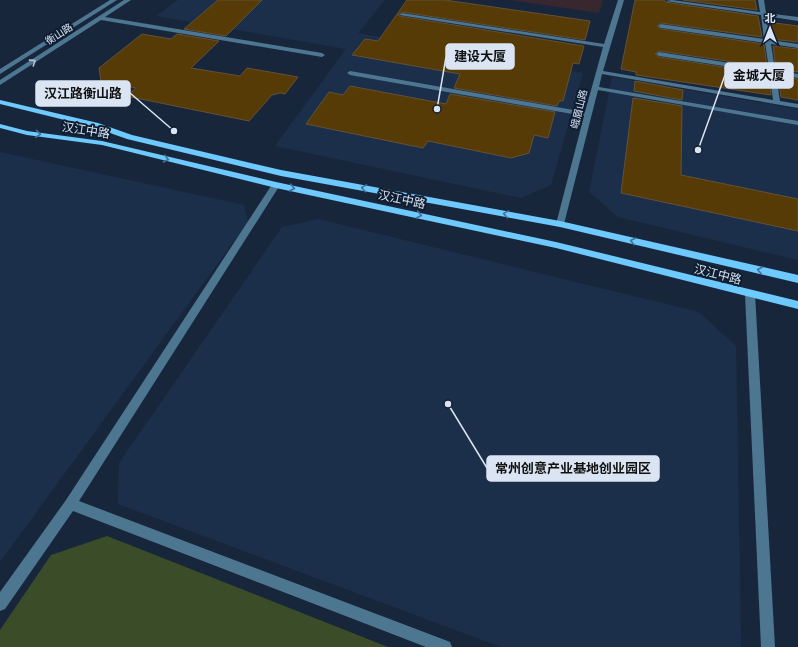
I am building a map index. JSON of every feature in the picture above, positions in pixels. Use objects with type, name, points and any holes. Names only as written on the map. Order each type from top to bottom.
[{"type":"main road","name":"汉江中路","points":[[0,102],[95,125],[130,137],[281,173],[560,224],[798,279]]},
{"type":"main road","name":"汉江中路","points":[[0,126],[27,133],[102,144],[276,184],[556,245],[798,305]]},
{"type":"street","name":"衡山路","points":[[0,72],[114,0]]},
{"type":"street","name":"衡山路","points":[[0,83],[128,0]]},
{"type":"street","name":"峨眉山路","points":[[560,224],[606,46],[621,0]]},
{"type":"street","points":[[761,0],[777,102]]},
{"type":"street","points":[[668,1],[798,19]]},
{"type":"street","points":[[402,14],[606,46]]},
{"type":"street","points":[[100,18],[322,55]]},
{"type":"street","points":[[661,26],[798,46]]},
{"type":"street","points":[[659,54],[798,76]]},
{"type":"street","points":[[599,72],[798,106]]},
{"type":"street","points":[[350,73],[588,115]]},
{"type":"street","points":[[595,88],[798,123]]},
{"type":"street","points":[[0,604],[70,504],[276,184]]},
{"type":"street","points":[[750,294],[768,647]]},
{"type":"street","points":[[70,504],[445,647]]},
{"type":"shaded area","points":[[178,0],[385,0],[358,33],[583,73],[551,185],[521,198],[275,146],[346,49],[156,16]]},
{"type":"shaded area","points":[[510,0],[603,0],[599,13]]},
{"type":"shaded area","points":[[612,77],[798,109],[798,260],[618,217],[589,192]]},
{"type":"shaded area","points":[[0,152],[244,205],[248,222],[0,562]]},
{"type":"shaded area","points":[[318,219],[699,312],[736,346],[741,647],[501,647],[118,504],[119,463],[282,227]]},
{"type":"green space","points":[[107,536],[388,647],[0,647],[0,630],[51,555]]},
{"type":"building","points":[[218,0],[262,0],[226,36],[184,29]]},
{"type":"building","points":[[407,0],[445,0],[590,21],[585,40],[402,12],[398,15],[584,46],[579,64],[573,63],[563,101],[559,101],[557,106],[454,88],[460,74],[352,55],[365,39],[378,41]]},
{"type":"building","points":[[635,0],[664,0],[665,2],[758,16],[762,37],[661,23],[657,26],[661,29],[764,44],[767,67],[659,51],[655,54],[659,57],[768,74],[771,95],[636,75],[636,72],[621,69]]},
{"type":"building","points":[[683,0],[755,0],[757,10]]},
{"type":"building","points":[[768,22],[798,26],[798,42],[771,39]]},
{"type":"building","points":[[142,34],[171,39],[177,34],[219,41],[191,68],[240,76],[247,68],[298,77],[285,94],[280,93],[272,95],[249,121],[126,96],[136,88],[101,81],[99,68]]},
{"type":"building","points":[[773,46],[798,49],[798,72],[776,69]]},
{"type":"building","points":[[778,76],[798,79],[798,100],[781,97]]},
{"type":"building","points":[[635,81],[683,90],[682,100],[634,91]]},
{"type":"building","points":[[350,86],[446,104],[450,94],[555,112],[548,138],[534,135],[529,153],[511,158],[428,141],[423,148],[306,124],[329,92],[343,95]]},
{"type":"building","points":[[633,98],[682,106],[681,175],[798,199],[798,231],[621,193]]},
{"type":"place","name":"建设大厦","points":[[437,109]]},
{"type":"place","name":"汉江路衡山路","points":[[174,131]]},
{"type":"place","name":"金城大厦","points":[[698,150]]},
{"type":"place","name":"常州创意产业基地创业园区","points":[[448,404]]}]
